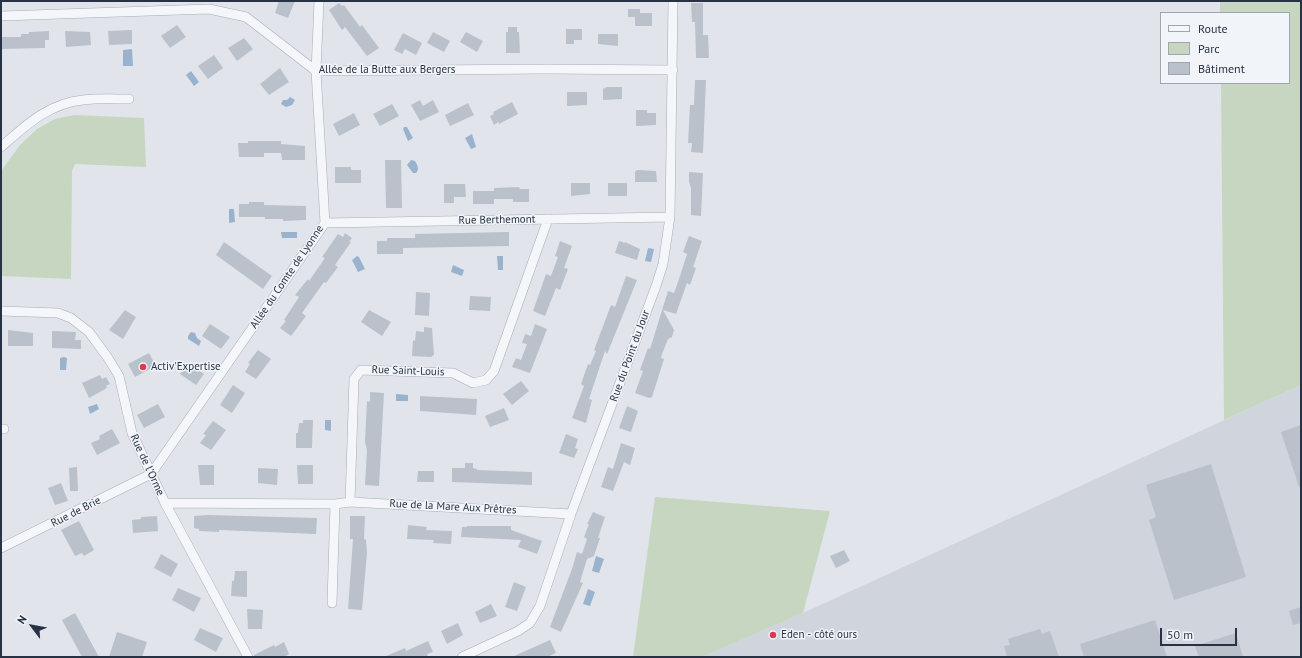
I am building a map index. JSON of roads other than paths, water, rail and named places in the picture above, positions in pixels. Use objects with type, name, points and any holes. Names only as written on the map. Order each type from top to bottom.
[{"type":"street","name":"Allée du Comte de Lyonne","points":[[151,474],[325,222],[316,72],[319,1]]},
{"type":"street","name":"Rue du Point du Jour","points":[[462,657],[518,631],[530,623],[540,606],[572,514],[656,286],[663,264],[670,216],[673,1]]},
{"type":"street","name":"Allée de la Butte aux Bergers","points":[[1,16],[209,5],[246,17],[316,72],[545,69],[673,70]]},
{"type":"street","points":[[1,147],[32,120],[51,108],[82,100],[129,100]]},
{"type":"street","name":"Rue Berthemont","points":[[325,222],[670,216]]},
{"type":"street","name":"Rue Saint-Louis","points":[[350,502],[354,379],[361,370],[453,373],[473,383],[486,380],[494,371],[548,219]]},
{"type":"street","name":"Rue de l'Orme","points":[[1,311],[58,313],[71,318],[89,332],[108,358],[119,376],[132,432],[151,474],[165,503],[248,657]]},
{"type":"street","name":"Rue de Brie","points":[[1,548],[151,474]]},
{"type":"street","name":"Rue de la Mare Aux Prêtres","points":[[165,503],[335,504],[350,502],[572,514]]},
{"type":"street","points":[[332,602],[335,504]]},
{"type":"water","points":[[132,49],[133,66],[123,66],[123,50]]},
{"type":"water","points":[[191,71],[199,82],[194,86],[186,75]]},
{"type":"water","points":[[290,97],[295,100],[292,105],[286,107],[281,104],[283,100],[287,100]]},
{"type":"water","points":[[404,127],[407,127],[413,138],[408,141],[403,129]]},
{"type":"water","points":[[472,134],[476,147],[471,149],[465,138]]},
{"type":"water","points":[[411,160],[417,165],[418,170],[416,173],[413,173],[407,165]]},
{"type":"water","points":[[229,209],[234,209],[235,222],[229,223]]},
{"type":"water","points":[[281,232],[297,232],[297,238],[282,238]]},
{"type":"water","points":[[648,248],[654,249],[651,262],[645,261]]},
{"type":"water","points":[[357,256],[365,269],[358,272],[352,260]]},
{"type":"water","points":[[497,256],[503,256],[503,270],[498,270]]},
{"type":"water","points":[[453,265],[464,270],[462,276],[451,272]]},
{"type":"water","points":[[191,332],[195,333],[197,338],[201,341],[199,346],[188,339]]},
{"type":"water","points":[[60,358],[67,358],[66,370],[60,370]]},
{"type":"water","points":[[396,394],[408,395],[408,401],[396,401]]},
{"type":"water","points":[[97,404],[99,409],[90,414],[88,407]]},
{"type":"water","points":[[325,420],[331,420],[331,431],[325,430]]},
{"type":"water","points":[[596,556],[604,559],[599,573],[592,571]]},
{"type":"water","points":[[588,589],[595,592],[590,606],[583,604]]},
{"type":"place","name":"Activ'Expertise","points":[[143,367]]},
{"type":"place","name":"Eden - côté ours","points":[[773,635]]}]
